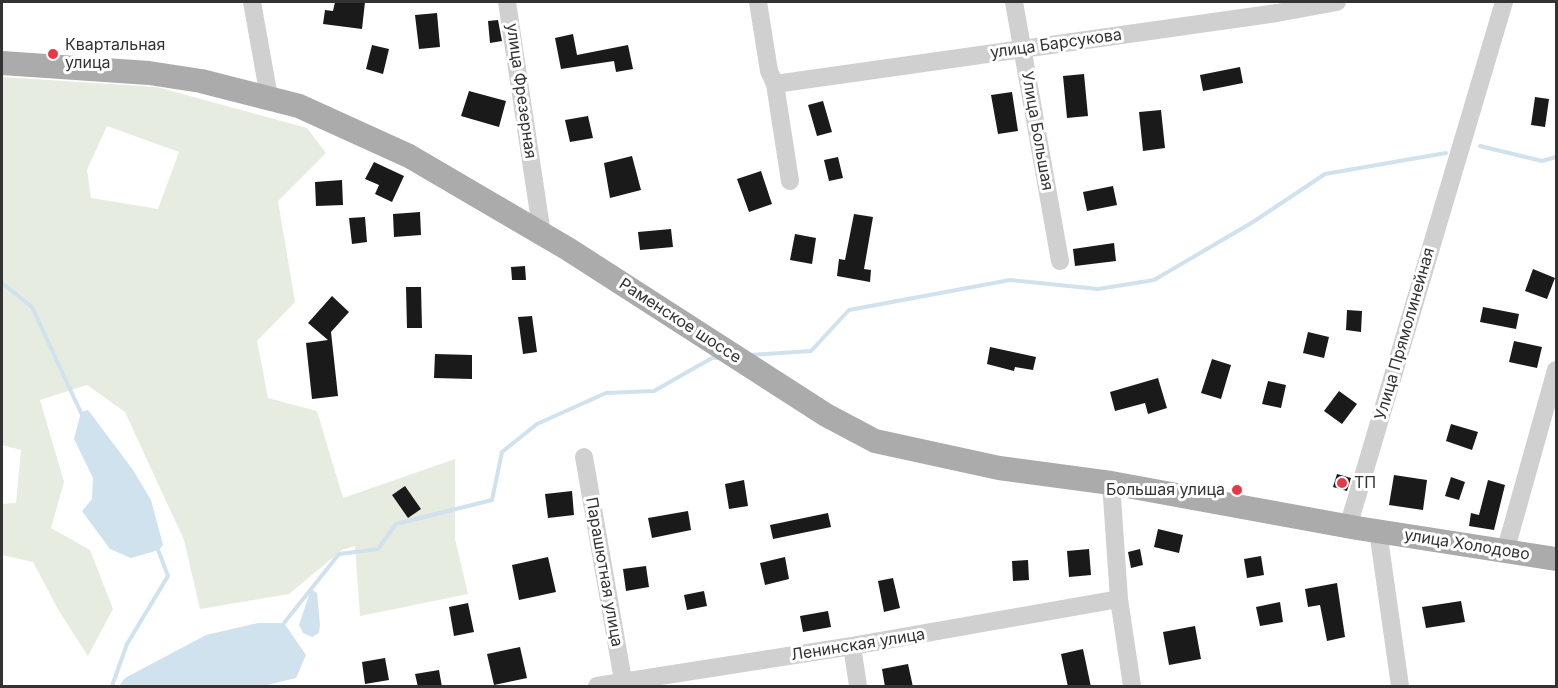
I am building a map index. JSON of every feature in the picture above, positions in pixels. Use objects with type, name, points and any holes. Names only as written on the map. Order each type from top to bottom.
[{"type":"main road","name":"Раменское шоссе","points":[[2,63],[149,73],[201,81],[299,106],[410,156],[542,234],[826,415],[875,441],[999,468],[1111,483],[1378,531]]},
{"type":"main road","name":"улица Холодово","points":[[1378,531],[1557,559]]},
{"type":"street","points":[[252,2],[269,97]]},
{"type":"street","name":"улица Фрезерная","points":[[507,2],[542,234]]},
{"type":"street","points":[[758,2],[769,71],[775,84],[790,181]]},
{"type":"street","name":"Улица Большая","points":[[1014,2],[1060,261]]},
{"type":"street","name":"улица Барсукова","points":[[775,84],[1023,49],[1276,7],[1336,2]]},
{"type":"street","name":"Улица Прямолинейная","points":[[1348,526],[1504,2]]},
{"type":"street","points":[[1505,552],[1557,370]]},
{"type":"street","name":"Парашютная улица","points":[[585,457],[624,684]]},
{"type":"street","points":[[1111,483],[1119,599],[1132,687]]},
{"type":"street","points":[[1378,531],[1400,687]]},
{"type":"street","name":"Ленинская улица","points":[[597,687],[852,646],[1119,599]]},
{"type":"street","points":[[852,646],[858,687]]},
{"type":"shaded area","points":[[2,77],[157,87],[307,128],[326,153],[278,201],[295,302],[257,341],[268,398],[317,411],[343,498],[455,459],[455,539],[468,594],[360,616],[355,546],[342,550],[289,594],[200,609],[184,540],[125,412],[87,385],[40,400],[64,482],[51,528],[90,550],[113,609],[88,656],[59,611],[33,562],[2,555],[2,504],[16,503],[21,450],[2,445]],"holes":[[[107,126],[179,152],[158,209],[91,198],[87,170]]]},
{"type":"water","points":[[88,410],[133,470],[151,500],[163,545],[159,550],[131,558],[110,549],[82,511],[92,499],[93,478],[74,439],[81,412]]},
{"type":"water","points":[[311,589],[317,593],[320,625],[319,633],[312,637],[303,633],[299,625]]},
{"type":"water","points":[[258,623],[284,623],[306,655],[296,678],[263,686],[119,686],[125,678],[206,635]]},
{"type":"building","points":[[335,2],[365,2],[362,29],[323,24],[325,10],[333,11]]},
{"type":"building","points":[[437,13],[440,47],[419,49],[415,15]]},
{"type":"building","points":[[498,20],[502,41],[490,43],[488,21]]},
{"type":"building","points":[[573,34],[577,55],[628,45],[633,69],[616,72],[614,61],[561,69],[555,38]]},
{"type":"building","points":[[372,45],[389,49],[383,74],[366,69]]},
{"type":"building","points":[[1240,67],[1243,83],[1203,91],[1200,75]]},
{"type":"building","points":[[1084,74],[1088,116],[1067,118],[1063,76]]},
{"type":"building","points":[[469,91],[506,101],[499,127],[461,116]]},
{"type":"building","points":[[1012,92],[1018,131],[998,134],[991,95]]},
{"type":"building","points":[[1535,97],[1549,99],[1545,127],[1531,125]]},
{"type":"building","points":[[823,101],[832,132],[817,136],[808,105]]},
{"type":"building","points":[[1161,110],[1165,148],[1143,151],[1139,112]]},
{"type":"building","points":[[588,116],[593,138],[570,142],[565,120]]},
{"type":"building","points":[[632,156],[641,190],[610,198],[604,163]]},
{"type":"building","points":[[838,157],[843,178],[829,181],[824,160]]},
{"type":"building","points":[[374,162],[404,176],[392,202],[375,194],[379,185],[365,179]]},
{"type":"building","points":[[761,171],[772,204],[749,212],[737,179]]},
{"type":"building","points":[[342,180],[343,205],[316,206],[315,182]]},
{"type":"building","points":[[1113,186],[1117,205],[1087,211],[1083,192]]},
{"type":"building","points":[[420,212],[421,235],[394,237],[393,214]]},
{"type":"building","points":[[854,214],[873,217],[864,269],[871,270],[870,282],[837,276],[839,259],[845,260]]},
{"type":"building","points":[[365,217],[367,242],[352,244],[349,218]]},
{"type":"building","points":[[671,229],[673,247],[640,250],[638,232]]},
{"type":"building","points":[[795,234],[816,238],[812,264],[790,260]]},
{"type":"building","points":[[1114,243],[1116,261],[1075,266],[1073,249]]},
{"type":"building","points":[[525,266],[526,280],[512,280],[511,267]]},
{"type":"building","points":[[1533,269],[1555,278],[1547,299],[1525,291]]},
{"type":"building","points":[[406,287],[421,287],[422,328],[407,328]]},
{"type":"building","points":[[332,296],[349,312],[331,332],[338,396],[312,399],[306,343],[328,340],[308,323]]},
{"type":"building","points":[[1483,307],[1519,314],[1516,329],[1480,322]]},
{"type":"building","points":[[1347,310],[1362,311],[1361,332],[1346,330]]},
{"type":"building","points":[[532,316],[537,352],[523,354],[518,317]]},
{"type":"building","points":[[1308,332],[1329,337],[1324,358],[1303,353]]},
{"type":"building","points":[[1514,341],[1542,347],[1537,368],[1509,362]]},
{"type":"building","points":[[990,347],[1036,357],[1033,370],[1015,367],[1014,371],[987,364]]},
{"type":"building","points":[[435,354],[472,355],[472,379],[434,378]]},
{"type":"building","points":[[1212,359],[1231,365],[1221,399],[1201,393]]},
{"type":"building","points":[[1158,378],[1167,408],[1148,414],[1145,403],[1115,411],[1110,392]]},
{"type":"building","points":[[1268,381],[1286,385],[1281,408],[1262,404]]},
{"type":"building","points":[[1339,391],[1357,404],[1342,424],[1324,411]]},
{"type":"building","points":[[1451,424],[1478,432],[1472,450],[1446,441]]},
{"type":"building","name":"ТП","points":[[1337,474],[1351,478],[1347,491],[1333,487]]},
{"type":"building","points":[[1394,475],[1427,480],[1423,510],[1389,505]]},
{"type":"building","points":[[1451,477],[1465,482],[1459,500],[1445,496]]},
{"type":"building","points":[[744,480],[748,506],[729,509],[725,484]]},
{"type":"building","points":[[1488,480],[1505,485],[1494,530],[1469,526],[1471,513],[1479,515]]},
{"type":"building","points":[[405,486],[421,509],[408,518],[392,495]]},
{"type":"building","points":[[572,491],[574,515],[548,518],[545,494]]},
{"type":"building","points":[[688,511],[691,530],[652,538],[648,518]]},
{"type":"building","points":[[828,513],[831,527],[773,539],[770,525]]},
{"type":"building","points":[[1158,529],[1183,535],[1179,553],[1154,547]]},
{"type":"building","points":[[1089,549],[1091,575],[1069,577],[1067,551]]},
{"type":"building","points":[[1140,549],[1143,565],[1131,568],[1128,552]]},
{"type":"building","points":[[1261,556],[1264,575],[1247,578],[1244,559]]},
{"type":"building","points":[[548,557],[556,592],[519,600],[512,565]]},
{"type":"building","points":[[785,557],[789,579],[765,585],[760,563]]},
{"type":"building","points":[[1028,560],[1029,580],[1013,581],[1012,561]]},
{"type":"building","points":[[646,566],[649,587],[626,591],[623,569]]},
{"type":"building","points":[[893,578],[900,608],[884,612],[878,581]]},
{"type":"building","points":[[1337,583],[1345,637],[1327,641],[1320,605],[1308,607],[1305,589]]},
{"type":"building","points":[[704,591],[707,606],[687,610],[684,595]]},
{"type":"building","points":[[1461,601],[1465,622],[1426,628],[1422,607]]},
{"type":"building","points":[[1280,602],[1283,622],[1260,626],[1256,607]]},
{"type":"building","points":[[468,603],[474,632],[454,636],[449,607]]},
{"type":"building","points":[[828,611],[831,627],[803,632],[800,616]]},
{"type":"building","points":[[1195,626],[1201,659],[1169,665],[1163,632]]},
{"type":"building","points":[[520,647],[527,678],[494,685],[487,654]]},
{"type":"building","points":[[1083,649],[1091,687],[1068,687],[1061,654]]},
{"type":"building","points":[[385,658],[389,680],[365,684],[362,662]]},
{"type":"building","points":[[908,664],[913,687],[885,687],[882,669]]},
{"type":"building","points":[[439,670],[442,687],[418,687],[415,674]]},
{"type":"waterway","points":[[1480,146],[1542,161],[1556,157]]},
{"type":"waterway","points":[[751,355],[811,351],[849,310],[1010,280],[1098,289],[1154,280],[1253,222],[1325,174],[1446,153]]},
{"type":"waterway","points":[[2,283],[32,307],[82,415]]},
{"type":"waterway","points":[[284,623],[339,554],[378,549],[396,524],[492,500],[502,452],[537,424],[606,393],[654,391],[712,358],[720,358]]},
{"type":"waterway","points":[[112,686],[127,644],[168,576],[157,547]]},
{"type":"place","name":"Квартальная улица","points":[[53,54]]},
{"type":"place","name":"ТП","points":[[1342,483]]},
{"type":"place","name":"Большая улица","points":[[1237,490]]}]
